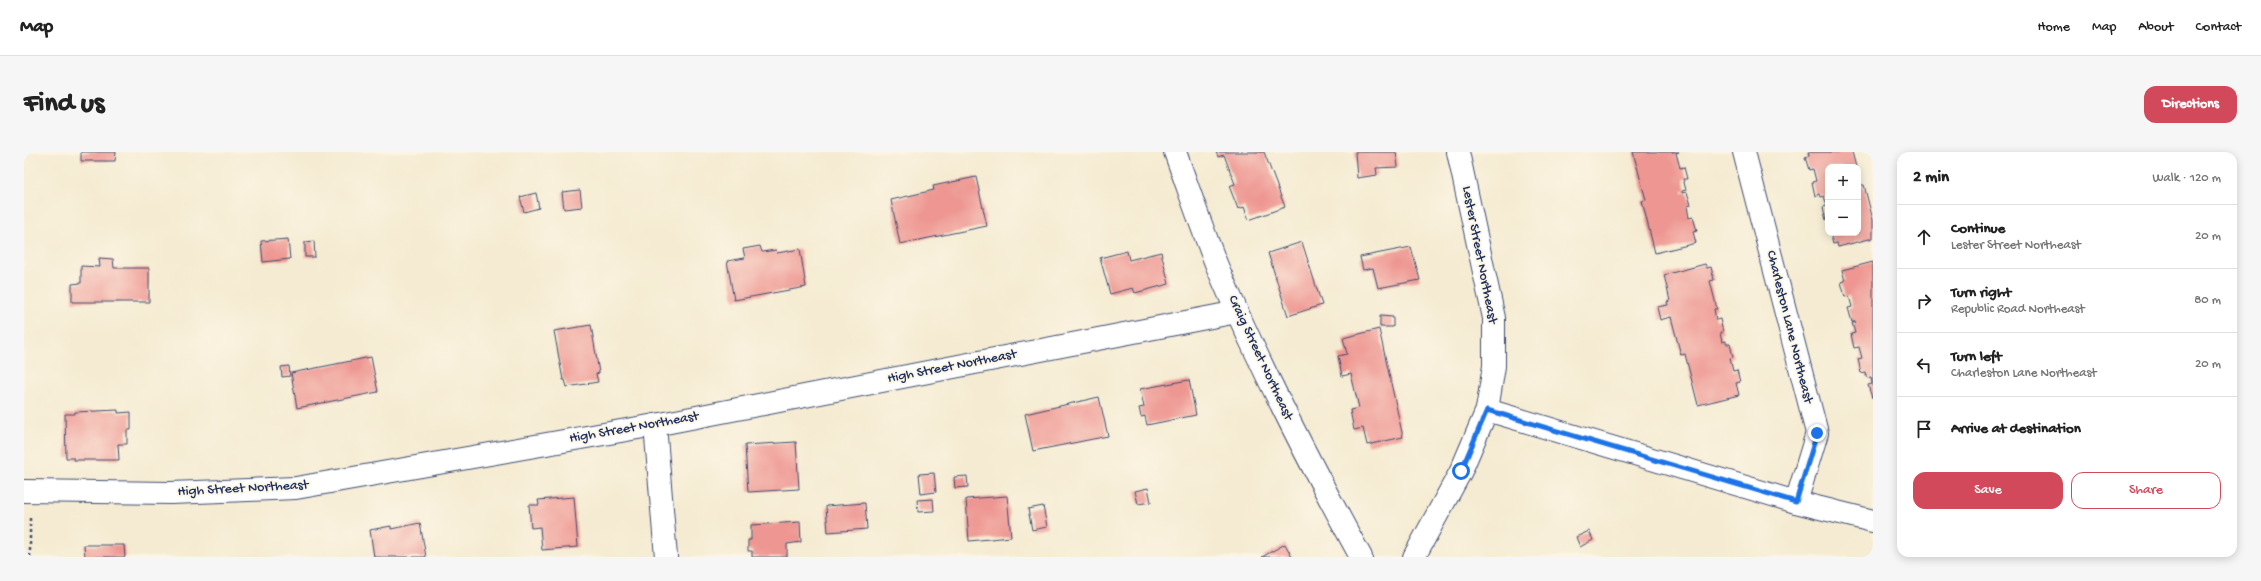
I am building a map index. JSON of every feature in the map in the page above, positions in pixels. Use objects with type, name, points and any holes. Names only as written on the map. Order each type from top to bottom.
[{"type":"street","name":"Craig Street Northeast","points":[[1175,152],[1216,264],[1237,312],[1319,480],[1361,557]]},
{"type":"street","name":"Lester Street Northeast","points":[[1414,557],[1461,471],[1487,410],[1494,366],[1494,318],[1458,152]]},
{"type":"street","name":"Charleston Lane Northeast","points":[[1744,152],[1817,433],[1796,502]]},
{"type":"street","name":"High Street Northeast","points":[[24,491],[171,493],[296,488],[655,425],[1237,312]]},
{"type":"street","points":[[1487,410],[1796,502],[1873,521]]},
{"type":"street","points":[[655,425],[666,557]]},
{"type":"path","points":[[30,513],[30,557]]},
{"type":"building","points":[[81,152],[116,152],[115,161],[81,161]]},
{"type":"building","points":[[1216,152],[1264,152],[1285,207],[1249,220],[1244,207],[1238,209],[1229,186],[1235,184],[1224,155],[1218,157]]},
{"type":"building","points":[[1355,152],[1396,152],[1398,167],[1376,168],[1377,175],[1357,178]]},
{"type":"building","points":[[1633,152],[1679,152],[1676,153],[1680,168],[1684,167],[1687,179],[1683,179],[1686,190],[1682,191],[1682,193],[1687,192],[1691,205],[1687,206],[1689,218],[1693,217],[1697,231],[1693,232],[1696,243],[1655,253],[1642,201],[1646,200]]},
{"type":"building","points":[[1808,152],[1852,152],[1855,164],[1825,164],[1825,199],[1824,196],[1821,197],[1819,194],[1815,196],[1812,182],[1816,181],[1813,169],[1809,170],[1805,157],[1809,156]]},
{"type":"building","points":[[976,177],[987,226],[900,244],[891,200],[934,190],[933,186]]},
{"type":"building","points":[[1861,185],[1864,185],[1873,220],[1873,238],[1838,247],[1837,243],[1833,244],[1831,236],[1861,236]]},
{"type":"building","points":[[580,190],[582,207],[564,209],[562,192]]},
{"type":"building","points":[[536,193],[539,208],[524,212],[520,197]]},
{"type":"building","points":[[288,239],[290,259],[263,262],[261,241]]},
{"type":"building","points":[[314,241],[315,257],[305,257],[305,242]]},
{"type":"building","points":[[1302,242],[1322,305],[1288,316],[1268,253]]},
{"type":"building","points":[[760,246],[762,252],[776,250],[777,253],[800,249],[806,287],[734,300],[727,261],[745,258],[743,249]]},
{"type":"building","points":[[1411,247],[1420,280],[1378,288],[1373,268],[1363,270],[1360,257]]},
{"type":"building","points":[[1127,251],[1129,260],[1161,252],[1169,284],[1135,293],[1133,288],[1110,294],[1100,258]]},
{"type":"building","points":[[99,258],[113,259],[114,268],[149,268],[149,302],[72,302],[72,284],[81,283],[81,266],[100,267]]},
{"type":"building","points":[[1873,262],[1872,398],[1868,385],[1872,384],[1871,377],[1867,378],[1865,372],[1861,373],[1858,359],[1862,358],[1859,347],[1854,348],[1851,334],[1855,333],[1852,323],[1856,322],[1852,322],[1848,308],[1852,307],[1849,296],[1845,297],[1841,282],[1845,281],[1842,270]]},
{"type":"building","points":[[1705,264],[1707,268],[1711,267],[1714,280],[1710,281],[1717,309],[1714,309],[1716,320],[1720,319],[1723,332],[1720,333],[1722,342],[1726,341],[1726,344],[1730,344],[1733,357],[1730,358],[1733,371],[1737,370],[1740,382],[1736,383],[1739,395],[1698,405],[1685,354],[1681,355],[1671,317],[1660,320],[1657,307],[1668,305],[1667,302],[1670,301],[1664,275]]},
{"type":"building","points":[[1380,316],[1393,317],[1393,327],[1380,327]]},
{"type":"building","points":[[591,325],[599,373],[596,374],[598,382],[567,387],[565,380],[563,380],[554,331]]},
{"type":"building","points":[[1379,329],[1403,437],[1367,445],[1363,428],[1354,430],[1350,410],[1359,408],[1351,374],[1342,376],[1338,356],[1347,354],[1343,338]]},
{"type":"building","points":[[371,357],[378,392],[297,408],[291,373]]},
{"type":"building","points":[[289,366],[290,376],[282,377],[281,367]]},
{"type":"building","points":[[1189,380],[1196,415],[1147,425],[1145,416],[1141,417],[1139,408],[1144,407],[1140,389]]},
{"type":"building","points":[[1099,397],[1108,436],[1033,451],[1025,414]]},
{"type":"building","points":[[118,410],[118,413],[131,412],[131,430],[127,430],[127,444],[118,444],[119,460],[74,460],[74,458],[66,458],[65,414],[75,414],[75,412]]},
{"type":"building","points":[[796,442],[799,489],[748,492],[745,445]]},
{"type":"building","points":[[934,473],[936,492],[921,494],[919,474]]},
{"type":"building","points":[[967,476],[968,487],[955,488],[954,477]]},
{"type":"building","points":[[1148,488],[1151,502],[1138,504],[1135,491]]},
{"type":"building","points":[[1007,496],[1011,537],[969,541],[966,499]]},
{"type":"building","points":[[574,497],[578,547],[542,550],[540,527],[531,528],[529,505],[539,505],[538,500]]},
{"type":"building","points":[[933,499],[934,511],[918,512],[917,500]]},
{"type":"building","points":[[865,503],[867,529],[828,532],[826,506]]},
{"type":"building","points":[[1043,506],[1047,527],[1032,530],[1028,509]]},
{"type":"building","points":[[800,522],[801,542],[787,544],[787,557],[752,557],[752,551],[748,551],[748,540],[751,540],[751,525]]},
{"type":"building","points":[[420,523],[426,557],[374,557],[370,530],[391,526],[391,529]]},
{"type":"building","points":[[1589,531],[1593,540],[1580,547],[1576,537]]},
{"type":"building","points":[[1285,544],[1292,557],[1262,557]]},
{"type":"building","points":[[84,545],[124,545],[125,557],[85,557]]},
{"type":"route","points":[[1461,471],[1487,410],[1796,502],[1817,433]]}]
